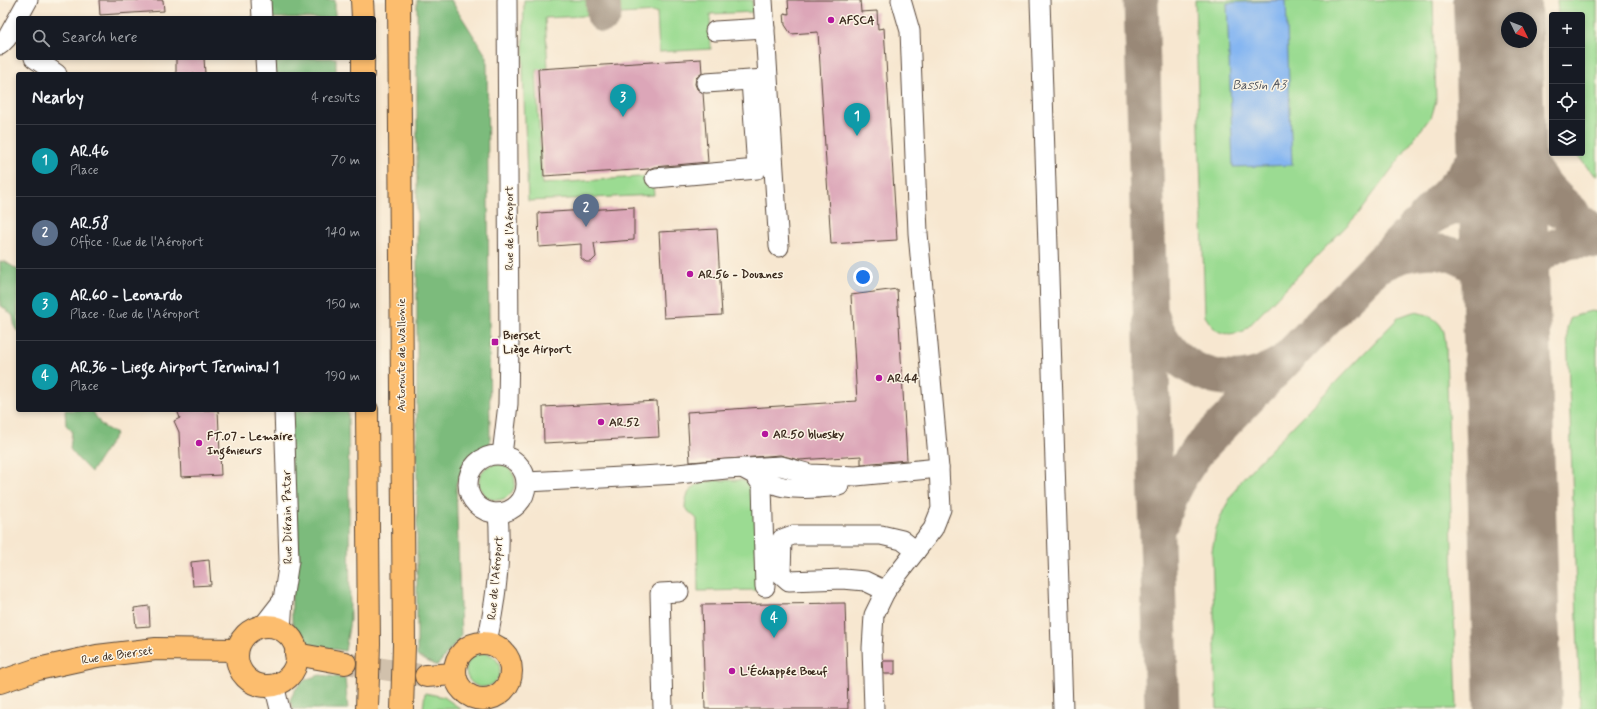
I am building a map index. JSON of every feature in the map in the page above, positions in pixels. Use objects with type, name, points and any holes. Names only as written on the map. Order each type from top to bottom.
[{"type":"main road","points":[[362,0],[363,16]]},
{"type":"main road","name":"Autoroute de Wallonie","points":[[399,0],[404,645],[402,709]]},
{"type":"main road","points":[[363,60],[363,72]]},
{"type":"main road","points":[[367,412],[369,644],[367,709]]},
{"type":"main road","points":[[272,628],[288,635],[294,644],[296,654],[295,664],[291,674],[283,681],[274,685],[262,685],[251,681],[242,673],[238,662],[237,650],[240,642],[253,629],[272,628]]},
{"type":"main road","points":[[487,642],[498,646],[506,654],[511,664],[511,676],[507,686],[489,704],[466,694],[458,685],[454,674],[455,664],[459,654],[467,647],[476,643],[487,642]]},
{"type":"main road","name":"Rue de Bierset","points":[[0,682],[38,669],[98,656],[156,649],[237,650]]},
{"type":"main road","points":[[296,654],[345,663]]},
{"type":"main road","points":[[426,676],[454,674]]},
{"type":"street","points":[[21,16],[28,0]]},
{"type":"street","points":[[261,0],[262,16]]},
{"type":"street","name":"Rue de l'Aéroport","points":[[502,455],[508,404],[509,345],[507,0]]},
{"type":"street","points":[[655,178],[758,168],[760,80],[765,28],[763,0]]},
{"type":"street","points":[[874,709],[872,648],[874,615],[886,591],[933,530],[941,509],[939,468],[918,233],[910,31],[901,0]]},
{"type":"street","points":[[1040,0],[1063,709]]},
{"type":"street","points":[[8,43],[16,26]]},
{"type":"street","points":[[714,31],[765,28]]},
{"type":"street","points":[[37,60],[54,72]]},
{"type":"street","points":[[265,60],[266,72]]},
{"type":"street","points":[[706,83],[760,80]]},
{"type":"street","points":[[760,80],[779,247]]},
{"type":"street","name":"Rue Diérain Patar","points":[[272,628],[282,600],[289,561],[284,412]]},
{"type":"street","points":[[491,455],[502,455],[511,458],[519,464],[524,472],[526,482],[523,497],[519,503],[513,509],[498,513],[487,512],[478,506],[471,498],[468,487],[469,476],[473,467],[481,459],[491,455]]},
{"type":"street","points":[[526,482],[749,472],[781,466],[810,474],[856,476],[939,468]]},
{"type":"street","points":[[749,472],[762,485],[766,587]]},
{"type":"street","name":"Rue de l'Aéroport","points":[[487,642],[495,603],[500,537],[498,513]]},
{"type":"street","points":[[886,591],[865,581],[843,579],[789,580],[781,574],[782,539],[793,535],[881,535],[902,540],[916,551]]},
{"type":"street","points":[[663,709],[660,593],[679,592]]},
{"type":"street","points":[[274,685],[280,709]]},
{"type":"green space","points":[[269,0],[335,0],[335,16],[271,16]]},
{"type":"green space","points":[[417,0],[451,0],[487,57],[490,444],[469,456],[456,484],[461,636],[437,666],[417,656]]},
{"type":"green space","points":[[524,0],[752,0],[754,12],[710,14],[711,49],[659,52],[657,12],[545,18],[548,69],[536,70],[542,184],[652,176],[654,195],[528,201],[523,71]]},
{"type":"green space","points":[[1195,0],[1433,0],[1436,101],[1432,115],[1359,213],[1244,331],[1231,334],[1226,334],[1217,330],[1205,316]]},
{"type":"green space","points":[[1557,0],[1597,0],[1597,176],[1585,165],[1578,156],[1585,156],[1585,12],[1558,12]]},
{"type":"green space","points":[[273,60],[336,60],[336,72],[274,72]]},
{"type":"green space","points":[[4,261],[16,269],[16,329],[13,316],[0,306],[0,262]]},
{"type":"green space","points":[[1591,311],[1597,312],[1597,709],[1580,709],[1567,328],[1570,319]]},
{"type":"green space","points":[[1413,312],[1427,315],[1436,320],[1444,332],[1446,348],[1457,709],[1217,709],[1212,551],[1216,529],[1224,509],[1241,480],[1399,317]]},
{"type":"green space","points":[[65,412],[93,412],[101,425],[116,434],[91,472],[70,449],[72,431],[66,425]]},
{"type":"green space","points":[[290,412],[348,412],[350,620],[345,651],[302,643],[292,621]]},
{"type":"green space","points":[[497,464],[507,467],[512,472],[515,482],[512,492],[507,497],[497,500],[487,497],[482,492],[479,482],[482,472],[487,467]]},
{"type":"green space","points":[[741,480],[746,482],[754,492],[759,590],[698,591],[697,519],[685,508],[686,498],[690,490],[696,485],[704,482]]},
{"type":"green space","points":[[486,653],[493,655],[498,660],[500,670],[498,680],[493,685],[480,687],[473,685],[468,680],[466,667],[468,660],[473,655]]},
{"type":"green space","points":[[320,675],[345,678],[348,709],[293,709],[290,700],[298,686],[308,679]]},
{"type":"green space","points":[[425,693],[444,697],[461,709],[423,709]]},
{"type":"water","name":"Bassin A3","points":[[1286,0],[1292,165],[1233,167],[1227,3]]},
{"type":"building","points":[[99,0],[163,0],[164,11],[100,15]]},
{"type":"building","points":[[788,0],[860,0],[861,12],[877,11],[878,29],[884,28],[897,240],[831,244],[818,32],[791,34],[785,25],[784,13],[789,14]]},
{"type":"building","points":[[701,59],[702,73],[696,78],[695,84],[697,89],[703,93],[708,162],[654,167],[649,169],[544,176],[538,69]]},
{"type":"building","points":[[176,60],[204,60],[205,72],[176,72]]},
{"type":"building","points":[[634,207],[634,240],[594,243],[596,257],[591,262],[586,262],[581,258],[581,244],[539,247],[538,213]]},
{"type":"building","name":"AR.56 - Douanes","points":[[717,229],[722,315],[664,318],[659,232]]},
{"type":"building","points":[[897,289],[907,460],[861,464],[861,456],[799,460],[780,455],[690,462],[687,412],[857,401],[851,295]]},
{"type":"building","name":"AR.52","points":[[657,401],[659,437],[544,443],[543,407]]},
{"type":"building","name":"FT.07 - Lemaire Ingénieurs","points":[[178,412],[218,412],[221,475],[181,477],[179,432],[174,421],[180,418]]},
{"type":"building","points":[[209,560],[211,585],[193,586],[191,562]]},
{"type":"building","points":[[845,603],[848,709],[705,709],[702,605]]},
{"type":"building","points":[[149,606],[150,626],[136,627],[134,608]]},
{"type":"building","points":[[883,661],[895,661],[895,674],[884,674]]},
{"type":"taxiway","points":[[603,0],[604,15]]},
{"type":"taxiway","points":[[1141,0],[1162,709]]},
{"type":"taxiway","points":[[1425,217],[1463,176],[1480,147],[1490,118],[1493,102],[1498,41]]},
{"type":"taxiway","points":[[1500,98],[1511,131],[1527,161],[1547,188],[1572,212]]},
{"type":"taxiway","points":[[1162,521],[1176,484],[1199,449],[1415,227],[1439,213],[1460,206],[1481,201],[1501,199],[1522,200],[1542,204],[1561,211],[1580,221],[1597,235]]},
{"type":"taxiway","points":[[1507,313],[1511,296],[1518,282],[1527,268],[1537,258],[1550,249],[1564,243],[1580,240],[1597,241]]},
{"type":"taxiway","points":[[1380,265],[1395,258],[1409,254],[1424,252],[1451,254],[1464,260],[1477,269],[1491,285],[1507,313]]},
{"type":"taxiway","points":[[1152,316],[1160,335],[1172,352],[1187,364],[1204,373],[1222,378],[1242,378],[1261,373],[1280,364]]},
{"type":"runway","points":[[1497,0],[1518,709]]},
{"type":"tunnel","points":[[345,663],[426,676]]},
{"type":"place","name":"AFSCA","points":[[831,20]]},
{"type":"place","name":"AR.60 - Leonardo","points":[[623,117]]},
{"type":"place","name":"AR.46","points":[[857,136]]},
{"type":"place","name":"AR.58","points":[[586,227]]},
{"type":"place","name":"AR.56 - Douanes","points":[[690,274]]},
{"type":"place","name":"Bierset Liège Airport","points":[[495,342]]},
{"type":"place","name":"AR.44","points":[[879,378]]},
{"type":"place","name":"AR.52","points":[[601,422]]},
{"type":"place","name":"AR.50 bluesky","points":[[765,434]]},
{"type":"place","name":"FT.07 - Lemaire Ingénieurs","points":[[199,443]]},
{"type":"place","name":"AR.36 - Liege Airport Terminal 1","points":[[774,638]]},
{"type":"place","name":"L'Échappée Bœuf","points":[[732,671]]}]
